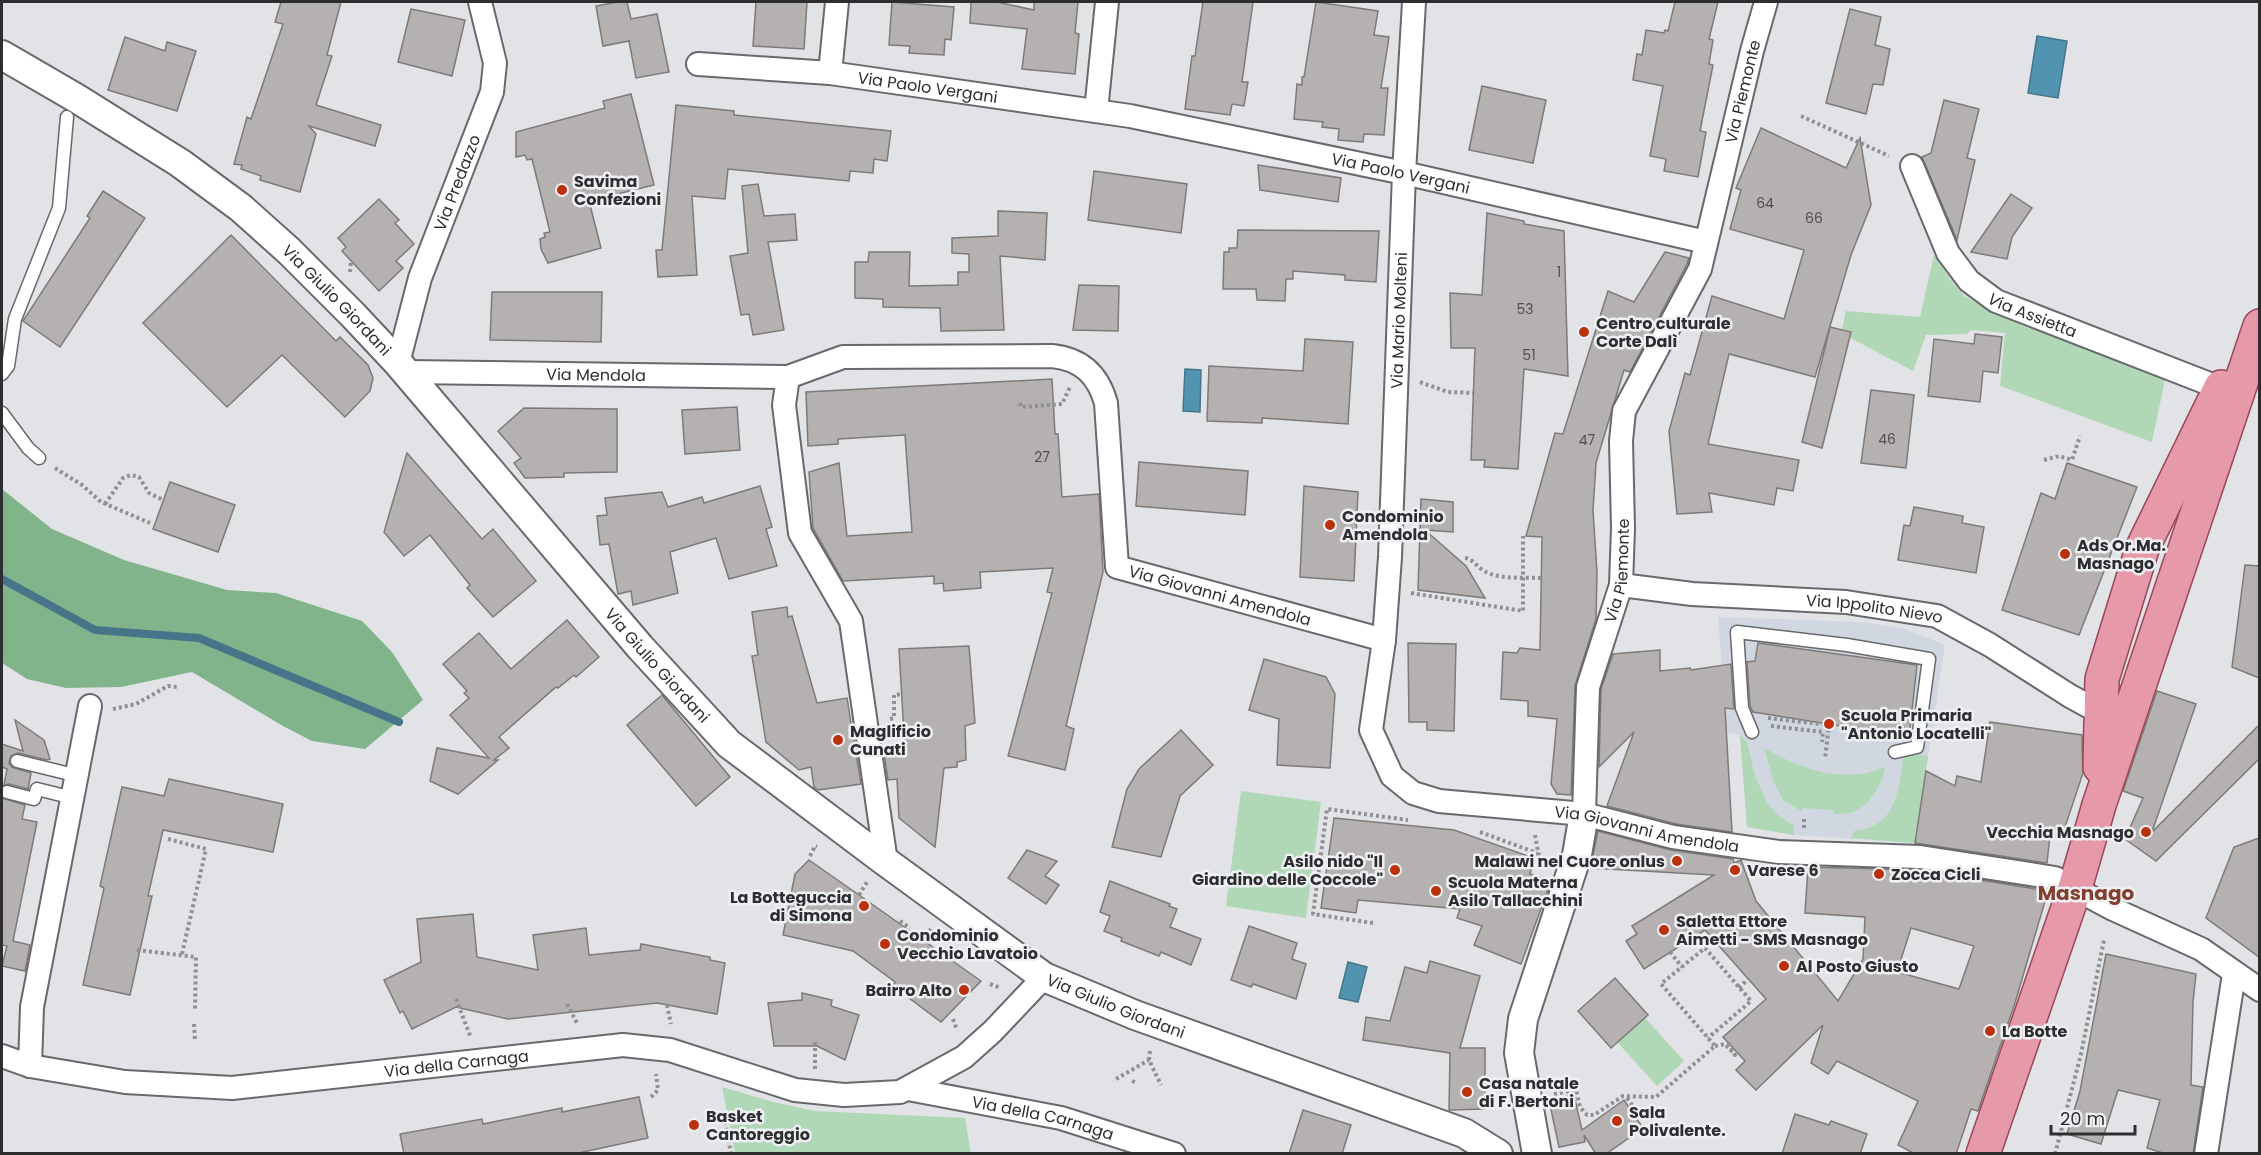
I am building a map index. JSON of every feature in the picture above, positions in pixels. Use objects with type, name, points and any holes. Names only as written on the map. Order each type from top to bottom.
[{"type":"main road","points":[[2099,805],[2103,714],[2102,679],[2142,549],[2259,307]]},
{"type":"main road","points":[[1983,1154],[2075,888],[2099,805],[2259,326]]},
{"type":"street","name":"Via Predazzo","points":[[402,368],[420,278],[492,92],[495,63],[480,2]]},
{"type":"street","points":[[830,73],[837,2]]},
{"type":"street","points":[[1095,111],[1107,2]]},
{"type":"street","name":"Via Mario Molteni","points":[[1384,640],[1390,557],[1404,173],[1414,2]]},
{"type":"street","name":"Via Piemonte","points":[[1535,1141],[1519,1053],[1523,1019],[1577,855],[1584,814],[1588,687],[1621,585],[1623,528],[1621,441],[1624,411],[1700,269],[1752,51],[1766,2]]},
{"type":"street","name":"Via Giulio Giordani","points":[[2,55],[180,163],[241,208],[298,260],[402,368],[640,647],[729,744],[877,872],[1044,977],[1135,1015],[1464,1133],[1498,1154]]},
{"type":"street","name":"Via Paolo Vergani","points":[[699,64],[830,73],[1142,118],[1404,173],[1706,242]]},
{"type":"street","name":"Via Assietta","points":[[1912,166],[1948,253],[1969,281],[1996,301],[2220,388]]},
{"type":"street","name":"Via Giovanni Amendola","points":[[788,377],[843,357],[1052,356],[1076,362],[1095,377],[1106,403],[1117,567],[1384,640],[1371,730],[1392,776],[1413,793],[1439,801],[1584,814],[1673,837],[1779,852],[1920,857],[2055,878],[2113,909],[2201,950],[2259,990]]},
{"type":"street","name":"Via Mendola","points":[[402,368],[788,377]]},
{"type":"street","points":[[788,377],[784,405],[800,533],[851,621],[877,872]]},
{"type":"street","name":"Via Ippolito Nievo","points":[[1621,585],[1692,594],[1846,602],[1937,616],[1990,645],[2070,696],[2103,714]]},
{"type":"street","points":[[30,1066],[32,1007],[76,787],[78,750],[89,709]]},
{"type":"street","points":[[2206,1154],[2234,974]]},
{"type":"street","name":"Via della Carnaga","points":[[2,1056],[30,1066],[125,1082],[233,1095],[623,1045],[670,1050],[795,1090],[844,1095],[900,1092],[963,1057],[993,1031],[1044,977]]},
{"type":"street","name":"Via della Carnaga","points":[[908,1089],[1061,1118],[1174,1154]]},
{"type":"street","name":"Via Giulio Giordani","points":[[1422,1118],[1510,1138],[1535,1141]]},
{"type":"lane","points":[[2,374],[8,366],[15,319],[59,208],[67,117]]},
{"type":"lane","points":[[2,413],[28,448],[39,458]]},
{"type":"lane","points":[[1752,732],[1742,708],[1737,632],[1847,645],[1929,659],[1917,747],[1895,752]]},
{"type":"lane","points":[[17,761],[76,787]]},
{"type":"lane","points":[[7,792],[34,799],[37,789],[76,787]]},
{"type":"path","points":[[1802,116],[1912,166]]},
{"type":"path","points":[[1397,390],[1413,388],[1417,381],[1448,392],[1473,393]]},
{"type":"path","points":[[1020,403],[1021,407],[1062,404]]},
{"type":"path","points":[[2044,460],[2059,456],[2072,460],[2080,436]]},
{"type":"path","points":[[39,458],[82,485],[105,504],[150,523]]},
{"type":"path","points":[[105,504],[123,478],[131,475],[139,477],[149,493],[164,500]]},
{"type":"path","points":[[1386,590],[1523,611],[1523,536]]},
{"type":"path","points":[[1465,558],[1484,572],[1500,576],[1541,578]]},
{"type":"path","points":[[89,709],[136,704],[168,686],[177,687]]},
{"type":"path","points":[[889,727],[888,719],[894,718],[894,695],[902,694]]},
{"type":"path","points":[[1760,717],[1829,725],[1825,759]]},
{"type":"path","points":[[1770,726],[1823,732],[1822,742]]},
{"type":"path","points":[[1373,922],[1313,914],[1327,809],[1416,821]]},
{"type":"path","points":[[1471,828],[1537,853]]},
{"type":"path","points":[[1535,829],[1537,853],[1542,865],[1541,871]]},
{"type":"path","points":[[168,839],[206,849],[182,954]]},
{"type":"path","points":[[810,856],[815,846]]},
{"type":"path","points":[[859,895],[877,872]]},
{"type":"path","points":[[900,921],[910,928]]},
{"type":"path","points":[[922,940],[932,927]]},
{"type":"path","points":[[2055,1154],[2081,1054],[2104,940]]},
{"type":"path","points":[[1708,1038],[1751,1001],[1705,948],[1661,984],[1708,1038],[1715,1046]]},
{"type":"path","points":[[137,950],[196,957],[195,1009]]},
{"type":"path","points":[[1670,952],[1682,967]]},
{"type":"path","points":[[1739,988],[1748,979]]},
{"type":"path","points":[[456,999],[472,1041]]},
{"type":"path","points":[[567,1004],[582,1031]]},
{"type":"path","points":[[667,1005],[673,1032]]},
{"type":"path","points":[[194,1024],[195,1041]]},
{"type":"path","points":[[1547,1096],[1576,1090],[1580,1107],[1587,1115],[1594,1114],[1623,1096],[1627,1098],[1648,1095],[1656,1097],[1715,1046],[1725,1044],[1735,1055],[1727,1041]]},
{"type":"path","points":[[814,1076],[815,1042]]},
{"type":"path","points":[[1150,1051],[1149,1060],[1161,1085]]},
{"type":"path","points":[[1116,1079],[1149,1060]]},
{"type":"path","points":[[1131,1081],[1137,1083]]},
{"type":"path","points":[[651,1097],[658,1090]]},
{"type":"path","points":[[1627,1098],[1637,1112],[1634,1114]]},
{"type":"path","points":[[724,1116],[731,1154]]},
{"type":"shaded area","name":"Scuola Primaria \"Antonio Locatelli\"","points":[[1718,617],[1863,622],[1905,629],[1945,645],[1915,843],[1794,835],[1747,827],[1740,735],[1727,733]]},
{"type":"green space","points":[[1934,255],[1964,296],[2022,326],[2166,375],[2152,442],[2000,386],[2005,333],[1971,330],[1967,334],[1926,335],[1913,371],[1841,333],[1846,311],[1920,317]]},
{"type":"green space","points":[[2,489],[52,529],[124,560],[227,590],[276,593],[362,621],[392,652],[423,700],[365,749],[312,741],[192,672],[121,687],[66,688],[27,679],[2,663]]},
{"type":"green space","points":[[1740,735],[1747,742],[1755,776],[1768,804],[1778,815],[1793,825],[1794,835],[1747,827]]},
{"type":"green space","points":[[1764,748],[1778,756],[1823,772],[1854,775],[1885,767],[1882,780],[1875,793],[1859,809],[1841,814],[1834,814],[1833,810],[1803,808],[1802,811],[1784,801],[1774,783]]},
{"type":"green space","points":[[1904,753],[1928,756],[1915,843],[1851,838],[1854,831],[1873,826],[1882,821],[1888,813],[1897,794]]},
{"type":"green space","points":[[1241,791],[1321,802],[1306,918],[1226,906]]},
{"type":"green space","points":[[1616,986],[1684,1061],[1657,1086],[1589,1011]]},
{"type":"green space","points":[[722,1087],[815,1111],[965,1118],[971,1153],[735,1153]]},
{"type":"water","points":[[2037,36],[2067,41],[2058,98],[2028,93]]},
{"type":"water","points":[[1185,369],[1201,370],[1200,412],[1183,411]]},
{"type":"water","points":[[1348,962],[1367,967],[1358,1002],[1339,998]]},
{"type":"building","points":[[281,2],[341,2],[327,55],[332,56],[316,105],[381,125],[375,146],[309,126],[316,134],[300,192],[260,180],[261,176],[241,169],[242,165],[234,164],[247,117],[251,119],[283,24],[275,22]]},
{"type":"building","points":[[627,2],[631,19],[657,14],[669,72],[636,78],[629,41],[603,46],[596,6]]},
{"type":"building","points":[[756,2],[807,2],[804,49],[753,46]]},
{"type":"building","points":[[892,2],[954,7],[951,40],[945,39],[944,55],[909,53],[910,46],[889,45]]},
{"type":"building","points":[[971,2],[997,2],[1034,10],[1034,2],[1078,2],[1075,33],[1079,34],[1075,74],[1022,69],[1027,29],[970,23]]},
{"type":"building","points":[[1203,2],[1253,2],[1242,82],[1248,82],[1244,106],[1232,104],[1230,115],[1185,109],[1192,56],[1195,56]]},
{"type":"building","points":[[1316,2],[1378,11],[1374,35],[1389,37],[1381,88],[1388,88],[1384,135],[1364,134],[1363,142],[1338,140],[1339,129],[1322,127],[1323,122],[1294,119],[1297,84],[1302,85],[1302,77],[1304,77]]},
{"type":"building","points":[[1675,2],[1718,2],[1709,39],[1713,40],[1709,64],[1713,65],[1700,131],[1706,132],[1698,177],[1664,171],[1666,159],[1650,156],[1663,86],[1633,80],[1637,54],[1642,55],[1646,30],[1664,33],[1665,30],[1668,31]]},
{"type":"building","points":[[411,9],[465,20],[452,76],[398,62]]},
{"type":"building","points":[[1850,9],[1881,17],[1875,45],[1890,49],[1883,85],[1873,84],[1866,114],[1826,103]]},
{"type":"building","points":[[125,37],[165,51],[167,42],[196,51],[177,111],[108,90]]},
{"type":"building","points":[[1482,86],[1546,100],[1533,163],[1469,150]]},
{"type":"building","points":[[631,94],[654,185],[589,201],[601,248],[548,263],[541,249],[540,239],[545,237],[544,233],[550,232],[532,159],[527,160],[525,155],[516,157],[516,132],[605,108],[603,101]]},
{"type":"building","points":[[1944,100],[1979,109],[1967,158],[1975,160],[1957,240],[1922,157],[1931,153]]},
{"type":"building","points":[[676,105],[734,111],[734,115],[891,131],[887,161],[874,159],[873,173],[850,171],[849,181],[728,169],[725,199],[692,196],[697,275],[658,277],[656,250],[662,250]]},
{"type":"building","points":[[1761,128],[1846,168],[1860,138],[1871,205],[1851,255],[1815,377],[1729,354],[1708,444],[1799,460],[1793,491],[1777,488],[1774,505],[1709,493],[1712,512],[1677,514],[1669,431],[1685,373],[1690,375],[1712,296],[1784,319],[1804,250],[1730,229],[1741,190],[1736,188]]},
{"type":"building","points":[[1258,165],[1341,178],[1338,202],[1260,190]]},
{"type":"building","points":[[1094,171],[1187,184],[1181,233],[1088,220]]},
{"type":"building","points":[[758,184],[764,216],[795,214],[797,240],[768,242],[784,330],[753,335],[749,314],[741,315],[730,256],[748,253],[742,186]]},
{"type":"building","points":[[103,191],[145,218],[60,347],[23,321],[90,218],[87,216]]},
{"type":"building","points":[[2011,194],[2032,208],[2012,237],[2007,259],[1971,252]]},
{"type":"building","points":[[379,199],[399,220],[395,223],[414,244],[396,261],[403,268],[379,291],[342,251],[346,247],[338,238]]},
{"type":"building","points":[[998,211],[1047,213],[1045,260],[1000,256],[1004,330],[941,331],[940,308],[883,307],[883,299],[855,298],[855,262],[868,262],[869,252],[910,252],[909,286],[958,285],[958,272],[969,272],[969,254],[952,253],[952,238],[998,236]]},
{"type":"building","points":[[1487,213],[1524,221],[1524,224],[1564,231],[1568,376],[1524,369],[1518,469],[1484,467],[1485,460],[1471,460],[1475,348],[1451,348],[1450,293],[1482,295]]},
{"type":"building","points":[[1238,230],[1379,231],[1376,282],[1345,280],[1345,275],[1293,271],[1293,279],[1286,279],[1285,301],[1257,300],[1256,289],[1223,289],[1224,252],[1229,252],[1229,248],[1237,248]]},
{"type":"building","points":[[231,235],[336,341],[340,337],[368,365],[373,378],[370,391],[345,417],[282,355],[227,407],[143,323]]},
{"type":"building","points":[[1665,252],[1689,258],[1630,372],[1624,370],[1596,463],[1593,510],[1597,573],[1596,619],[1575,686],[1571,795],[1557,794],[1551,784],[1557,719],[1528,716],[1528,701],[1501,699],[1503,652],[1517,653],[1520,648],[1540,650],[1542,537],[1526,536],[1555,433],[1563,434],[1608,291],[1634,302]]},
{"type":"building","points":[[1079,285],[1119,286],[1118,331],[1073,330]]},
{"type":"building","points":[[492,292],[602,292],[601,342],[490,340]]},
{"type":"building","points":[[1830,327],[1851,332],[1822,448],[1802,442]]},
{"type":"building","points":[[1975,334],[2002,337],[1998,373],[1983,371],[1980,402],[1928,396],[1934,339],[1974,344]]},
{"type":"building","points":[[1305,339],[1353,342],[1348,424],[1262,418],[1262,423],[1207,421],[1209,366],[1303,371]]},
{"type":"building","points":[[1052,379],[1062,497],[1099,494],[1103,572],[1066,726],[1074,729],[1065,770],[1008,756],[1052,593],[1047,592],[1053,568],[980,572],[981,588],[944,591],[943,583],[934,584],[934,576],[843,581],[813,528],[809,472],[839,463],[847,536],[912,532],[905,435],[838,439],[838,444],[808,446],[806,392]]},
{"type":"building","points":[[1871,390],[1914,395],[1906,468],[1861,463]]},
{"type":"building","points":[[737,407],[740,450],[685,454],[682,410]]},
{"type":"building","points":[[524,408],[617,409],[617,472],[564,473],[564,477],[525,478],[514,463],[521,458],[498,431]]},
{"type":"building","points":[[407,453],[482,539],[493,529],[536,581],[493,617],[467,588],[470,585],[430,535],[404,556],[384,532]]},
{"type":"building","points":[[1139,462],[1248,471],[1245,515],[1136,506]]},
{"type":"building","name":"Ads Or.Ma. Masnago","points":[[2067,463],[2137,487],[2079,635],[2002,610],[2041,493],[2055,499]]},
{"type":"building","points":[[170,482],[235,505],[218,552],[153,529]]},
{"type":"building","points":[[760,486],[772,527],[766,529],[777,566],[729,579],[716,538],[670,552],[678,593],[633,605],[631,591],[618,594],[609,544],[600,545],[597,516],[607,515],[605,498],[662,492],[668,507],[702,497],[704,503]]},
{"type":"building","name":"Condominio Amendola","points":[[1304,486],[1358,492],[1354,581],[1300,577]]},
{"type":"building","points":[[1421,499],[1453,502],[1453,532],[1425,530],[1466,566],[1485,598],[1418,590]]},
{"type":"building","points":[[1914,507],[1963,516],[1962,523],[1984,527],[1976,573],[1898,560],[1904,525],[1910,526]]},
{"type":"building","points":[[2245,565],[2259,566],[2259,678],[2232,667]]},
{"type":"building","points":[[787,607],[788,617],[792,616],[817,703],[847,698],[861,784],[818,790],[814,787],[811,767],[799,770],[766,742],[752,656],[758,655],[752,612]]},
{"type":"building","points":[[567,620],[599,657],[576,677],[574,675],[558,688],[556,687],[499,737],[509,748],[458,794],[430,781],[437,748],[489,758],[450,715],[469,698],[464,693],[467,691],[443,664],[479,633],[511,669]]},
{"type":"building","points":[[1408,643],[1456,644],[1454,731],[1427,730],[1427,722],[1409,722]]},
{"type":"building","points":[[1758,643],[1917,665],[1909,737],[1753,712],[1750,706],[1747,662],[1755,661]]},
{"type":"building","points":[[969,646],[975,723],[965,726],[966,760],[957,762],[957,767],[944,768],[935,847],[899,818],[897,779],[888,780],[884,753],[905,751],[899,649]]},
{"type":"building","points":[[1660,650],[1660,671],[1690,668],[1691,670],[1731,664],[1734,709],[1725,708],[1732,832],[1676,824],[1607,806],[1634,732],[1599,767],[1601,689],[1613,654]]},
{"type":"building","points":[[1264,659],[1326,677],[1335,694],[1330,768],[1277,765],[1279,719],[1249,710]]},
{"type":"building","points":[[2157,691],[2196,704],[2152,832],[2259,725],[2259,759],[2156,861],[2125,839],[2143,798],[2123,791]]},
{"type":"building","points":[[662,695],[730,777],[696,806],[627,725]]},
{"type":"building","points":[[15,720],[44,740],[50,759],[18,753],[11,756],[9,763],[12,767],[31,773],[28,789],[9,784],[4,785],[7,769],[2,767],[2,744],[23,751]]},
{"type":"building","points":[[1990,722],[2082,735],[2083,773],[2061,839],[2050,835],[2047,863],[1915,843],[1926,771],[1955,786],[1957,776],[1981,782]]},
{"type":"building","points":[[1181,730],[1213,765],[1180,796],[1161,857],[1112,847],[1127,789],[1139,769]]},
{"type":"building","points":[[169,779],[283,804],[273,852],[163,830],[148,896],[152,896],[130,995],[83,985],[104,888],[100,886],[122,787],[164,796]]},
{"type":"building","points":[[2,798],[25,805],[22,819],[37,822],[13,941],[30,945],[25,971],[2,966],[7,946],[2,945]]},
{"type":"building","name":"Scuola Materna Asilo Tallacchini","points":[[1334,818],[1454,830],[1534,858],[1530,874],[1551,881],[1521,964],[1474,945],[1482,926],[1457,918],[1460,909],[1358,900],[1356,913],[1321,908]]},
{"type":"building","points":[[1598,831],[1671,850],[1733,859],[1734,863],[1741,860],[1756,901],[1838,1001],[1863,959],[1865,917],[1805,913],[1808,867],[1919,870],[2048,891],[2015,1003],[1978,1111],[1971,1109],[1956,1154],[1915,1154],[1898,1145],[1918,1101],[1837,1061],[1828,1074],[1811,1063],[1823,1025],[1756,1090],[1736,1070],[1745,1061],[1723,1037],[1766,999],[1705,930],[1644,969],[1626,941],[1637,934],[1632,926],[1714,875],[1590,868]],"holes":[[[1911,928],[1974,946],[1959,989],[1897,972]]]},
{"type":"building","points":[[2259,838],[2259,957],[2206,918],[2234,847]]},
{"type":"building","points":[[1027,850],[1057,861],[1045,876],[1059,885],[1046,904],[1008,878]]},
{"type":"building","name":"Condominio Vecchio Lavatoio","points":[[809,860],[981,981],[941,1022],[893,986],[895,982],[853,951],[783,935],[795,874]]},
{"type":"building","points":[[1110,881],[1170,904],[1169,906],[1177,909],[1170,927],[1201,939],[1191,965],[1161,952],[1159,956],[1121,941],[1122,938],[1104,931],[1110,916],[1100,912]]},
{"type":"building","points":[[473,914],[477,957],[538,970],[533,935],[586,928],[589,955],[640,950],[641,944],[710,957],[710,960],[725,963],[717,1014],[657,1003],[508,1019],[456,1007],[412,1029],[403,1011],[400,1013],[384,980],[421,962],[417,919]]},
{"type":"building","points":[[1249,926],[1297,943],[1292,959],[1306,964],[1296,999],[1253,984],[1251,987],[1231,980]]},
{"type":"building","points":[[2106,954],[2196,974],[2191,1085],[2203,1087],[2193,1154],[2166,1154],[2147,1148],[2160,1100],[2118,1090],[2101,1144],[2067,1134],[2080,1091]]},
{"type":"building","points":[[1430,961],[1480,976],[1460,1048],[1485,1048],[1485,1109],[1449,1110],[1450,1053],[1363,1040],[1366,1017],[1390,1021],[1405,967],[1427,973]]},
{"type":"building","points":[[1615,978],[1648,1015],[1611,1048],[1578,1011]]},
{"type":"building","points":[[802,993],[832,1000],[831,1006],[859,1015],[845,1060],[817,1046],[774,1046],[768,1003],[802,1000]]},
{"type":"building","points":[[1574,1095],[1582,1130],[1624,1100],[1643,1128],[1606,1154],[1596,1154],[1584,1135],[1585,1142],[1559,1147],[1549,1100]]},
{"type":"building","points":[[639,1097],[648,1138],[574,1154],[404,1154],[400,1134],[482,1119],[483,1124],[562,1108],[562,1112]]},
{"type":"building","points":[[1303,1110],[1351,1125],[1342,1154],[1289,1154]]},
{"type":"building","points":[[1795,1114],[1829,1125],[1831,1121],[1867,1134],[1860,1154],[1782,1154]]},
{"type":"waterway","points":[[2,579],[95,630],[199,638],[399,722]]},
{"type":"place","name":"Savima Confezioni","points":[[562,190]]},
{"type":"place","name":"Centro culturale Corte Dalì","points":[[1584,332]]},
{"type":"place","name":"Condominio Amendola","points":[[1330,525]]},
{"type":"place","name":"Ads Or.Ma. Masnago","points":[[2065,554]]},
{"type":"place","name":"Scuola Primaria \"Antonio Locatelli\"","points":[[1829,724]]},
{"type":"place","name":"Maglificio Cunati","points":[[838,740]]},
{"type":"place","name":"Vecchia Masnago","points":[[2146,832]]},
{"type":"place","name":"Malawi nel Cuore onlus","points":[[1677,861]]},
{"type":"place","name":"Asilo nido \"Il Giardino delle Coccole\"","points":[[1395,870]]},
{"type":"place","name":"Varese 6","points":[[1735,870]]},
{"type":"place","name":"Zocca Cicli","points":[[1879,874]]},
{"type":"place","name":"Scuola Materna Asilo Tallacchini","points":[[1436,891]]},
{"type":"place","name":"La Botteguccia di Simona","points":[[864,906]]},
{"type":"place","name":"Saletta Ettore Aimetti - SMS Masnago","points":[[1664,930]]},
{"type":"place","name":"Condominio Vecchio Lavatoio","points":[[885,944]]},
{"type":"place","name":"Al Posto Giusto","points":[[1784,966]]},
{"type":"place","name":"Bairro Alto","points":[[964,990]]},
{"type":"place","name":"La Botte","points":[[1990,1031]]},
{"type":"place","name":"Casa natale di F. Bertoni","points":[[1467,1092]]},
{"type":"place","name":"Sala Polivalente.","points":[[1617,1121]]},
{"type":"place","name":"Basket Cantoreggio","points":[[694,1125]]},
{"type":"district","name":"Masnago","points":[[2086,893]]}]
